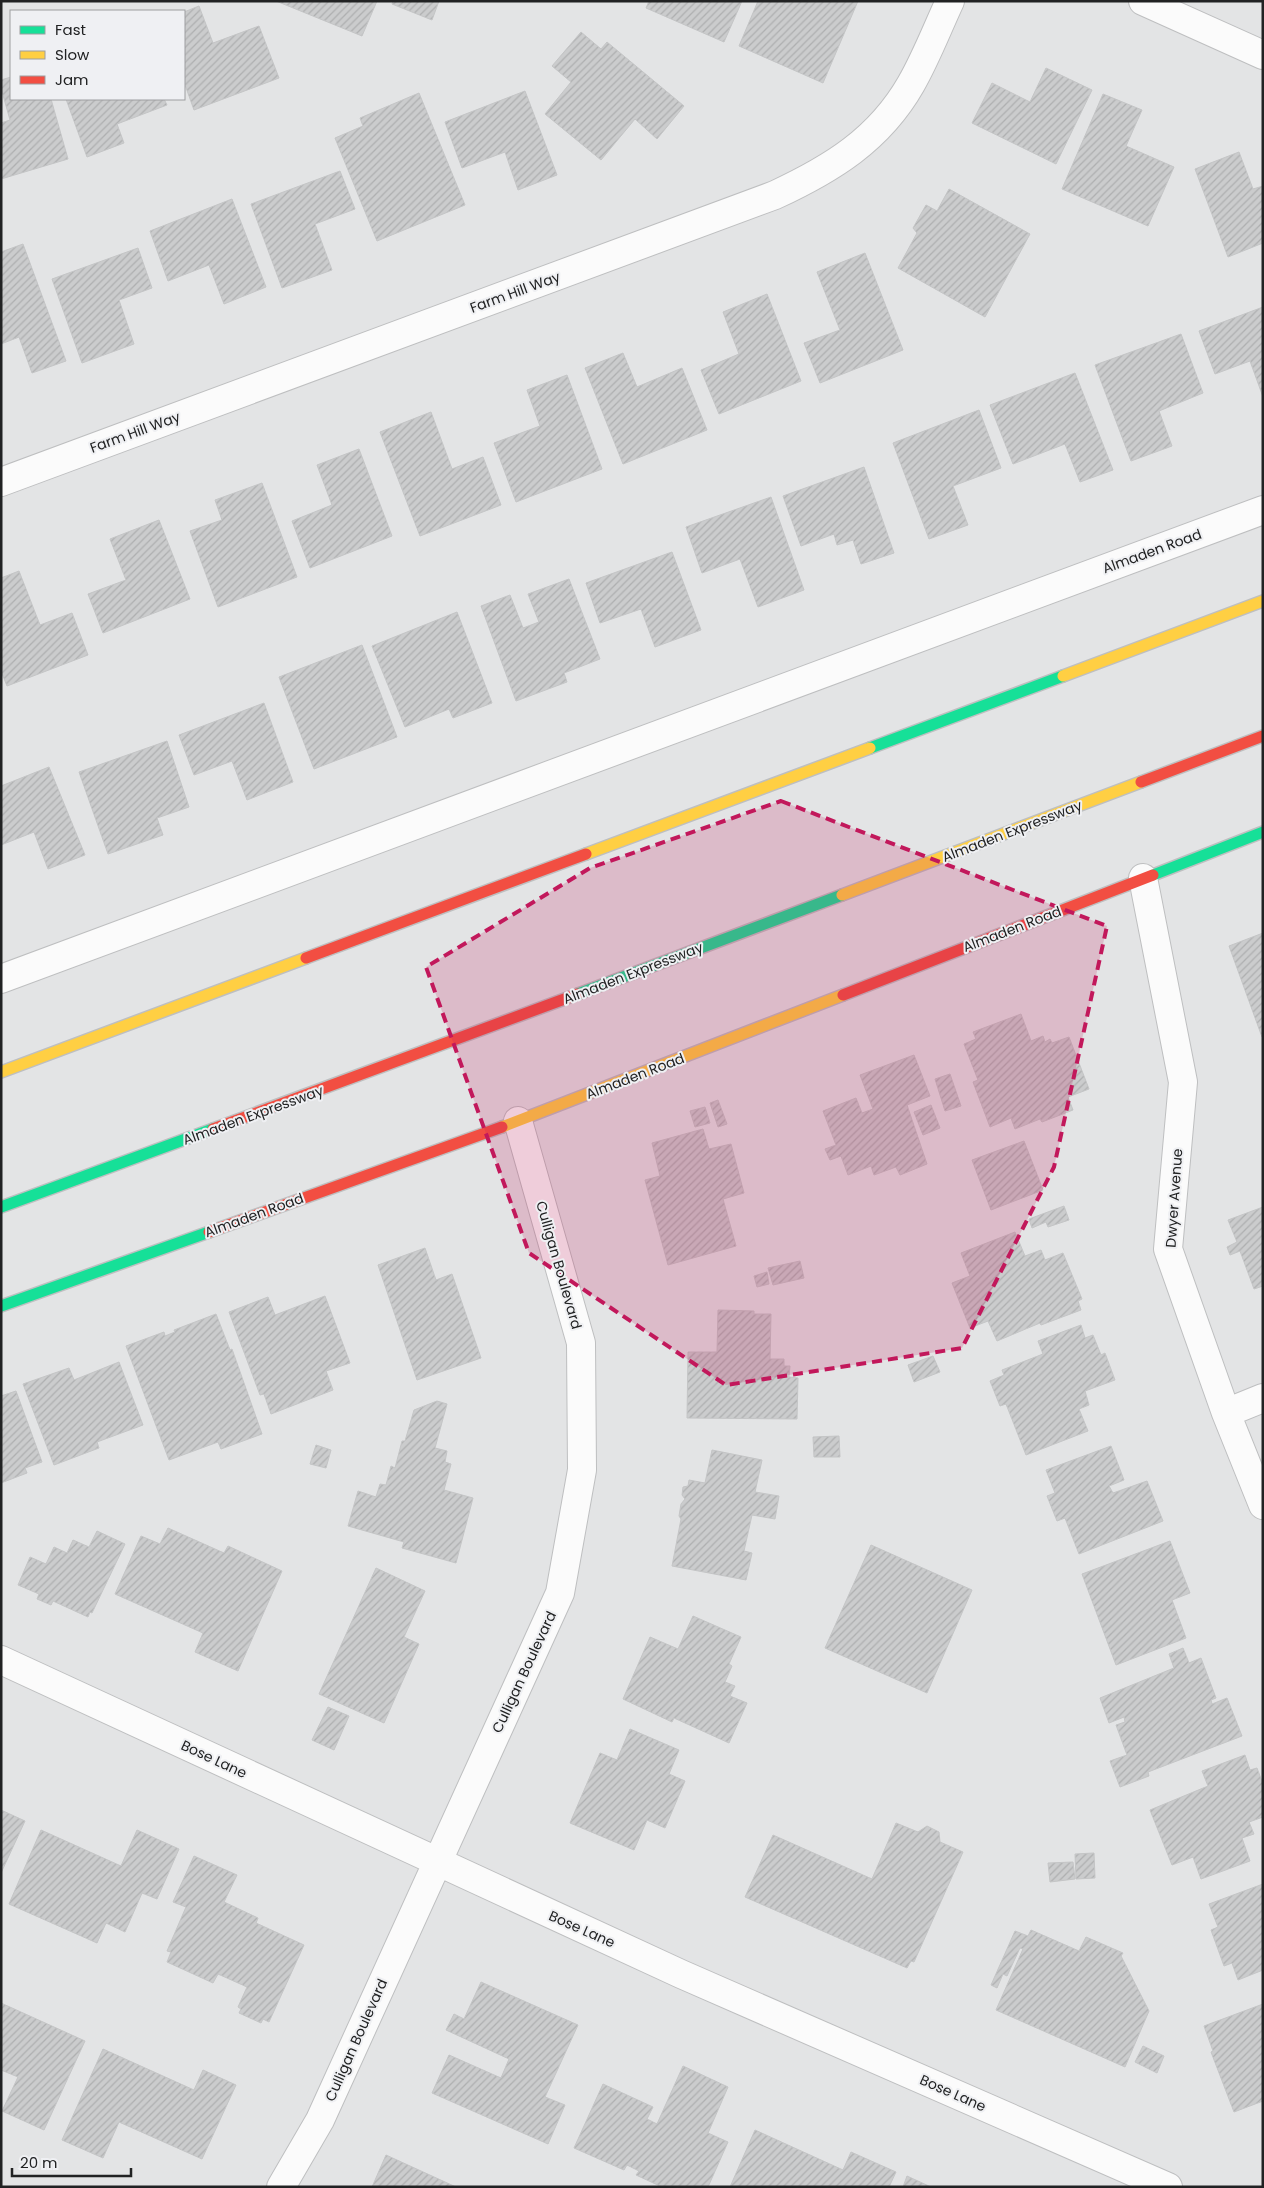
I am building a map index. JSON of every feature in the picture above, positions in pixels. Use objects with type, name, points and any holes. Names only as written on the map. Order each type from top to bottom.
[{"type":"main road","points":[[1,1072],[1263,601]]},
{"type":"main road","name":"Almaden Expressway","points":[[1,1207],[488,1028],[1263,736]]},
{"type":"main road","name":"Almaden Road","points":[[1,1306],[518,1121],[1263,832]]},
{"type":"street","name":"Farm Hill Way","points":[[1,482],[775,196],[816,176],[853,153],[882,125],[911,85],[950,1]]},
{"type":"street","points":[[1142,1],[1263,55]]},
{"type":"street","name":"Almaden Road","points":[[1,979],[1263,510]]},
{"type":"street","name":"Dwyer Avenue","points":[[1143,878],[1182,1082],[1168,1249],[1226,1413],[1263,1505]]},
{"type":"street","name":"Culligan Boulevard","points":[[281,2187],[320,2120],[560,1593],[582,1470],[581,1343],[518,1121]]},
{"type":"street","points":[[1226,1413],[1263,1398]]},
{"type":"street","name":"Bose Lane","points":[[1,1660],[436,1863],[681,1974],[1168,2187]]},
{"type":"highlighted area","points":[[781,801],[1107,926],[1054,1167],[962,1348],[726,1385],[529,1253],[426,967],[590,868]]},
{"type":"building","points":[[276,1],[377,1],[362,36]]},
{"type":"building","points":[[393,1],[439,1],[432,20],[392,4]]},
{"type":"building","points":[[649,1],[742,1],[724,42],[646,8]]},
{"type":"building","points":[[758,1],[858,1],[823,83],[739,46]]},
{"type":"building","points":[[199,6],[213,43],[259,26],[279,78],[194,110],[185,85],[185,12]]},
{"type":"building","points":[[581,32],[601,49],[607,42],[684,106],[657,139],[635,119],[601,160],[545,114],[571,82],[552,66]]},
{"type":"building","points":[[1046,68],[1092,90],[1056,164],[972,123],[992,83],[1030,102]]},
{"type":"building","points":[[10,77],[10,100],[51,100],[68,159],[1,179],[1,123],[10,120],[1,88],[1,80]]},
{"type":"building","points":[[525,91],[557,175],[518,190],[505,152],[462,168],[445,122]]},
{"type":"building","points":[[419,93],[465,205],[377,241],[335,138],[363,126],[360,118]]},
{"type":"building","points":[[1103,94],[1142,110],[1126,146],[1174,167],[1148,226],[1062,189]]},
{"type":"building","points":[[66,100],[164,100],[167,105],[117,124],[124,143],[87,157]]},
{"type":"building","points":[[1239,152],[1253,189],[1263,186],[1263,243],[1228,257],[1195,169]]},
{"type":"building","points":[[340,171],[355,209],[315,224],[332,270],[282,288],[251,204]]},
{"type":"building","points":[[949,189],[1030,234],[985,317],[898,268],[917,233],[913,228],[926,205],[937,211]]},
{"type":"building","points":[[232,199],[266,287],[224,304],[209,265],[168,281],[150,231]]},
{"type":"building","points":[[23,244],[66,361],[32,373],[19,337],[1,344],[1,252]]},
{"type":"building","points":[[138,248],[152,288],[119,300],[134,344],[82,363],[52,279]]},
{"type":"building","points":[[865,253],[903,350],[820,383],[804,343],[840,330],[817,272]]},
{"type":"building","points":[[767,294],[801,381],[719,414],[701,370],[739,354],[723,312]]},
{"type":"building","points":[[1263,307],[1263,397],[1250,361],[1215,374],[1199,331]]},
{"type":"building","points":[[1181,334],[1203,393],[1159,411],[1172,446],[1131,461],[1095,365]]},
{"type":"building","points":[[623,353],[637,387],[682,368],[707,430],[623,464],[585,368]]},
{"type":"building","points":[[1075,373],[1113,470],[1080,482],[1065,444],[1013,464],[990,405]]},
{"type":"building","points":[[567,375],[602,469],[516,502],[494,443],[540,426],[527,390]]},
{"type":"building","points":[[979,410],[1001,468],[953,486],[968,525],[929,539],[893,443]]},
{"type":"building","points":[[431,412],[452,469],[483,457],[501,505],[420,536],[380,432]]},
{"type":"building","points":[[359,449],[392,536],[310,568],[292,521],[332,505],[317,465]]},
{"type":"building","points":[[864,467],[894,553],[861,564],[853,540],[837,545],[834,534],[801,546],[783,496]]},
{"type":"building","points":[[262,483],[297,577],[218,607],[190,531],[222,520],[215,500]]},
{"type":"building","points":[[771,497],[804,590],[758,607],[740,559],[702,573],[686,527]]},
{"type":"building","points":[[159,520],[190,599],[103,633],[88,594],[126,580],[110,539]]},
{"type":"building","points":[[672,552],[701,630],[655,647],[641,609],[600,623],[586,583]]},
{"type":"building","points":[[19,571],[40,625],[72,613],[88,655],[7,686],[1,671],[1,578]]},
{"type":"building","points":[[569,579],[600,659],[564,673],[567,682],[516,701],[481,606],[510,595],[523,628],[539,622],[528,594]]},
{"type":"building","points":[[457,612],[492,703],[453,718],[449,709],[405,727],[372,646]]},
{"type":"building","points":[[362,645],[397,737],[314,769],[279,677]]},
{"type":"building","points":[[264,703],[293,782],[247,800],[232,761],[194,775],[179,735]]},
{"type":"building","points":[[167,741],[189,807],[157,818],[163,835],[108,854],[79,772]]},
{"type":"building","points":[[49,767],[85,855],[48,869],[34,832],[1,845],[1,786]]},
{"type":"building","points":[[1263,933],[1263,1036],[1262,1037],[1229,946]]},
{"type":"building","points":[[1021,1014],[1031,1041],[1043,1036],[1045,1042],[1050,1039],[1052,1043],[1069,1037],[1089,1089],[1068,1097],[1073,1110],[1042,1122],[1040,1119],[1015,1129],[1011,1118],[990,1127],[973,1082],[978,1080],[964,1044],[976,1039],[973,1032]]},
{"type":"building","points":[[914,1055],[930,1096],[907,1105],[927,1164],[900,1175],[896,1167],[874,1175],[871,1166],[848,1175],[841,1156],[830,1160],[825,1149],[836,1145],[823,1111],[856,1098],[862,1113],[873,1109],[860,1075]]},
{"type":"building","points":[[950,1074],[961,1106],[945,1111],[935,1079]]},
{"type":"building","points":[[718,1100],[727,1124],[718,1127],[710,1103]]},
{"type":"building","points":[[931,1105],[940,1128],[923,1135],[914,1112]]},
{"type":"building","points":[[705,1107],[710,1123],[695,1127],[690,1111]]},
{"type":"building","points":[[703,1129],[709,1149],[731,1144],[744,1193],[723,1199],[736,1246],[668,1265],[645,1180],[660,1176],[652,1143]]},
{"type":"building","points":[[1024,1141],[1043,1190],[991,1210],[972,1160]]},
{"type":"building","points":[[1064,1206],[1069,1220],[1048,1227],[1046,1222],[1032,1228],[1029,1219]]},
{"type":"building","points":[[1263,1207],[1263,1286],[1254,1289],[1240,1251],[1230,1255],[1227,1247],[1237,1242],[1228,1220]]},
{"type":"building","points":[[1015,1232],[1025,1256],[1041,1250],[1045,1260],[1063,1253],[1082,1299],[1078,1301],[1081,1310],[1041,1325],[1040,1323],[997,1341],[988,1321],[970,1328],[952,1283],[970,1276],[961,1253]]},
{"type":"building","points":[[425,1248],[436,1280],[452,1274],[481,1358],[417,1380],[378,1265]]},
{"type":"building","points":[[800,1261],[804,1278],[773,1285],[768,1268]]},
{"type":"building","points":[[767,1272],[769,1284],[757,1287],[754,1276]]},
{"type":"building","points":[[325,1296],[350,1363],[326,1371],[333,1390],[271,1414],[264,1394],[260,1395],[229,1312],[268,1297],[275,1315]]},
{"type":"building","points":[[718,1310],[754,1311],[754,1314],[771,1314],[770,1359],[784,1359],[784,1366],[790,1366],[789,1377],[798,1378],[797,1419],[687,1418],[688,1352],[717,1352]]},
{"type":"building","points":[[216,1314],[230,1350],[232,1349],[262,1434],[221,1449],[218,1442],[169,1460],[126,1346],[164,1332],[165,1336],[175,1332],[174,1330]]},
{"type":"building","points":[[1081,1325],[1085,1338],[1093,1335],[1101,1355],[1105,1353],[1115,1380],[1085,1391],[1089,1405],[1079,1409],[1088,1431],[1026,1455],[1006,1404],[1000,1406],[990,1381],[1004,1375],[1002,1370],[1043,1354],[1038,1341]]},
{"type":"building","points":[[933,1356],[940,1372],[914,1382],[908,1365]]},
{"type":"building","points":[[119,1362],[143,1425],[97,1442],[99,1448],[54,1465],[23,1384],[69,1368],[74,1380]]},
{"type":"building","points":[[16,1391],[42,1462],[25,1468],[27,1473],[1,1483],[1,1396]]},
{"type":"building","points":[[437,1401],[447,1404],[435,1448],[447,1451],[445,1462],[451,1464],[444,1490],[473,1498],[456,1563],[402,1548],[404,1542],[348,1526],[358,1491],[376,1497],[380,1484],[386,1485],[391,1466],[395,1468],[402,1441],[405,1441],[414,1410]]},
{"type":"building","points":[[839,1436],[840,1457],[814,1457],[813,1437]]},
{"type":"building","points":[[316,1445],[331,1450],[326,1468],[310,1464]]},
{"type":"building","points":[[1111,1446],[1124,1480],[1109,1486],[1113,1493],[1147,1481],[1163,1521],[1079,1554],[1065,1518],[1057,1521],[1047,1496],[1055,1493],[1046,1470]]},
{"type":"building","points":[[712,1450],[762,1460],[755,1492],[779,1496],[775,1519],[752,1515],[744,1551],[752,1553],[746,1580],[672,1566],[681,1519],[679,1516],[681,1504],[685,1499],[682,1495],[683,1487],[688,1486],[689,1480],[705,1483]]},
{"type":"building","points":[[168,1528],[224,1553],[228,1546],[282,1571],[238,1671],[195,1652],[203,1633],[115,1594],[141,1536],[160,1544]]},
{"type":"building","points":[[97,1531],[125,1544],[92,1613],[90,1612],[88,1617],[53,1601],[51,1605],[37,1599],[39,1594],[18,1585],[30,1557],[46,1564],[54,1547],[67,1553],[73,1540],[89,1547]]},
{"type":"building","points":[[1170,1541],[1190,1593],[1172,1600],[1186,1638],[1116,1665],[1082,1574]]},
{"type":"building","points":[[871,1545],[972,1590],[927,1693],[825,1648]]},
{"type":"building","points":[[376,1568],[425,1591],[404,1637],[419,1644],[384,1723],[319,1694]]},
{"type":"building","points":[[693,1616],[741,1637],[729,1664],[732,1666],[725,1682],[735,1686],[730,1696],[747,1703],[729,1743],[674,1718],[672,1722],[623,1699],[650,1637],[678,1649]]},
{"type":"building","points":[[1183,1648],[1189,1663],[1201,1658],[1216,1698],[1211,1700],[1212,1704],[1227,1698],[1242,1736],[1148,1772],[1149,1776],[1120,1787],[1110,1761],[1127,1755],[1116,1725],[1125,1722],[1124,1717],[1109,1723],[1100,1698],[1174,1668],[1169,1654]]},
{"type":"building","points":[[328,1707],[349,1716],[334,1750],[312,1740]]},
{"type":"building","points":[[630,1729],[679,1750],[669,1774],[685,1781],[665,1828],[647,1820],[634,1850],[570,1823],[600,1753],[617,1760]]},
{"type":"building","points":[[1245,1755],[1250,1770],[1257,1768],[1263,1784],[1263,1817],[1249,1822],[1254,1834],[1242,1838],[1250,1861],[1201,1879],[1193,1857],[1172,1865],[1150,1810],[1208,1786],[1202,1771]]},
{"type":"building","points":[[1,1810],[25,1821],[1,1873]]},
{"type":"building","points":[[896,1823],[918,1832],[927,1826],[939,1832],[940,1842],[963,1852],[914,1962],[911,1961],[907,1968],[745,1897],[773,1835],[872,1879]]},
{"type":"building","points":[[41,1830],[121,1866],[137,1830],[179,1849],[157,1899],[142,1893],[125,1932],[106,1923],[97,1943],[9,1904]]},
{"type":"building","points":[[1094,1853],[1095,1878],[1076,1879],[1075,1854]]},
{"type":"building","points":[[194,1856],[237,1875],[224,1902],[258,1918],[256,1923],[304,1945],[269,2022],[263,2019],[261,2023],[239,2013],[241,2009],[238,2007],[247,1987],[218,1974],[213,1983],[167,1962],[171,1952],[167,1951],[186,1907],[173,1902]]},
{"type":"building","points":[[1073,1862],[1075,1879],[1050,1882],[1048,1863]]},
{"type":"building","points":[[1263,1884],[1263,1970],[1238,1980],[1232,1963],[1224,1966],[1211,1930],[1218,1927],[1209,1904]]},
{"type":"building","points":[[1031,1930],[1079,1951],[1086,1937],[1123,1953],[1121,1956],[1149,2011],[1125,2067],[996,2010],[1023,1949],[1020,1948],[1007,1976],[1003,1974],[997,1988],[991,1985],[1015,1931],[1028,1936]]},
{"type":"building","points":[[481,1982],[578,2025],[545,2097],[565,2105],[548,2144],[432,2093],[449,2055],[501,2078],[509,2059],[446,2030],[454,2014],[464,2019]]},
{"type":"building","points":[[1,2003],[85,2041],[44,2130],[2,2111],[18,2077],[1,2070]]},
{"type":"building","points":[[1263,2004],[1263,2101],[1234,2112],[1211,2052],[1213,2051],[1204,2026]]},
{"type":"building","points":[[1143,2046],[1164,2056],[1157,2073],[1135,2062]]},
{"type":"building","points":[[103,2049],[194,2090],[203,2070],[236,2085],[202,2159],[119,2122],[103,2158],[62,2140]]},
{"type":"building","points":[[683,2066],[728,2087],[708,2133],[728,2142],[708,2187],[662,2187],[636,2175],[639,2171],[627,2165],[624,2170],[574,2148],[603,2084],[653,2107],[647,2119],[657,2124]]},
{"type":"building","points":[[755,2130],[843,2170],[851,2152],[896,2172],[889,2187],[730,2187]]},
{"type":"building","points":[[386,2155],[456,2187],[372,2187]]},
{"type":"building","points":[[907,2176],[931,2187],[903,2187]]},
{"type":"traffic: fast","points":[[870,748],[1063,676]]},
{"type":"traffic: fast","points":[[1153,875],[1263,832]]},
{"type":"traffic: fast","points":[[578,994],[842,895]]},
{"type":"traffic: fast","points":[[1,1207],[213,1129]]},
{"type":"traffic: fast","points":[[1,1306],[209,1232]]},
{"type":"traffic: slow","points":[[1063,676],[1263,601]]},
{"type":"traffic: slow","points":[[586,854],[870,748]]},
{"type":"traffic: slow","points":[[842,895],[1141,782]]},
{"type":"traffic: slow","points":[[1,1072],[306,958]]},
{"type":"traffic: slow","points":[[502,1127],[843,995]]},
{"type":"traffic: jam","points":[[1141,782],[1263,736]]},
{"type":"traffic: jam","points":[[306,958],[586,854]]},
{"type":"traffic: jam","points":[[843,995],[1153,875]]},
{"type":"traffic: jam","points":[[213,1129],[578,994]]},
{"type":"traffic: jam","points":[[209,1232],[502,1127]]}]
